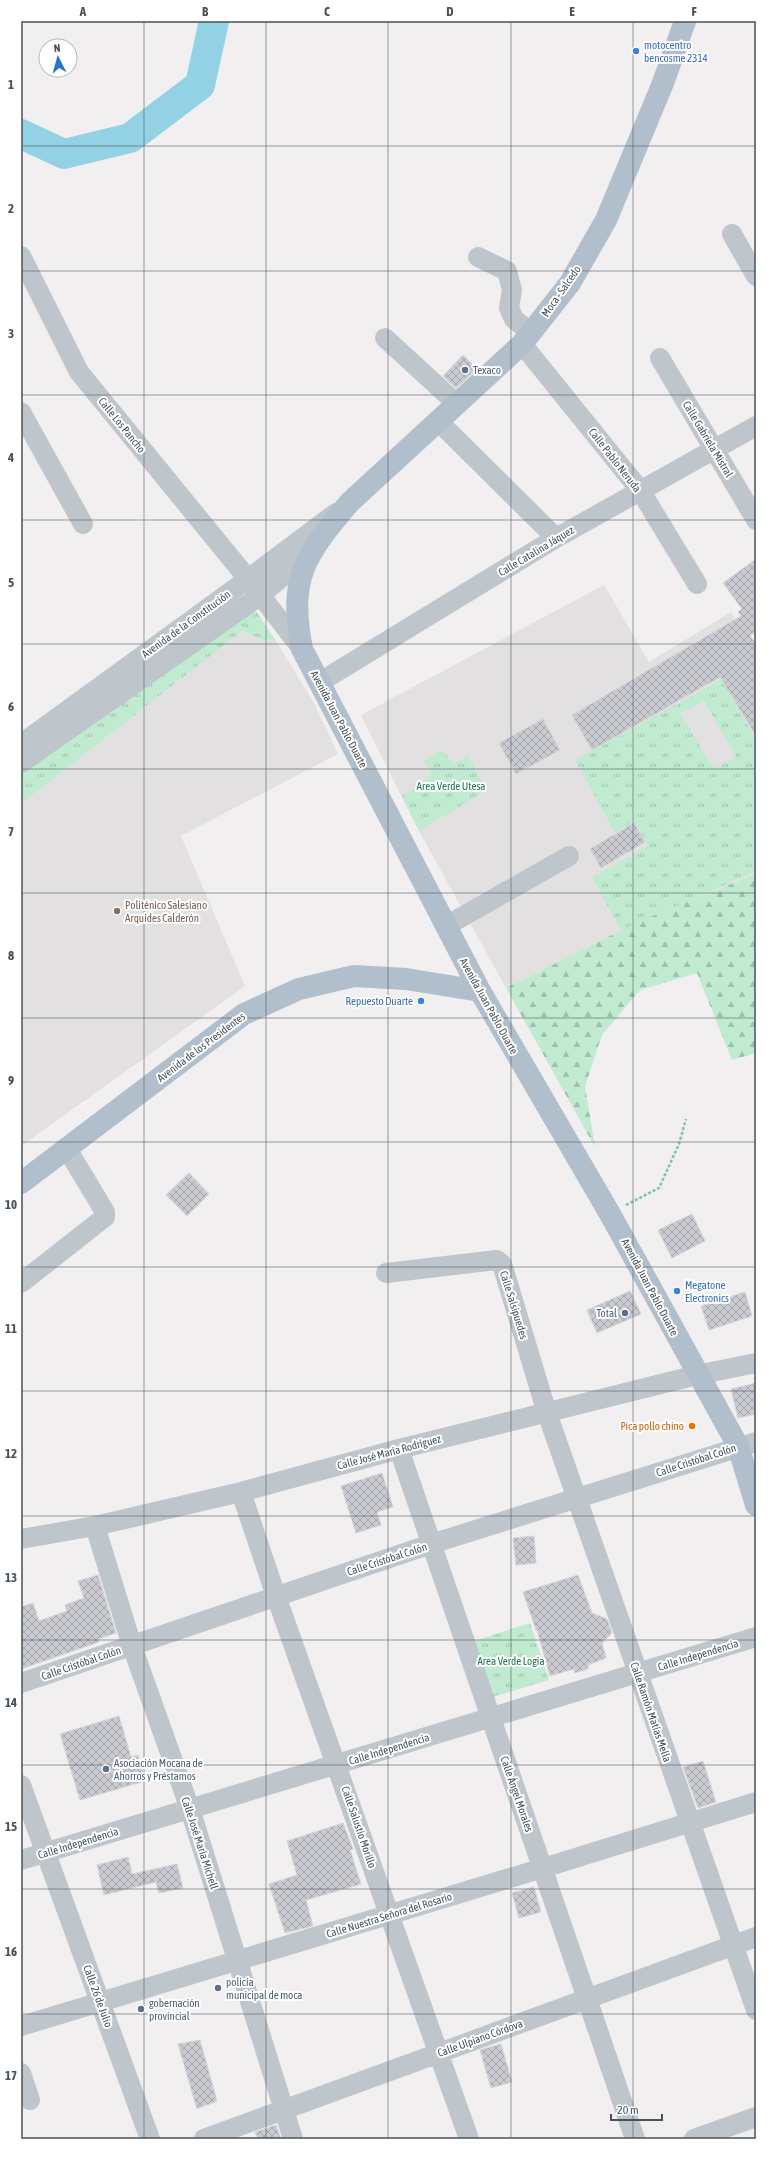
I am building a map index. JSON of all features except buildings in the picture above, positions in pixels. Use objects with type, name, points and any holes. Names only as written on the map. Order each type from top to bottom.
[{"type":"main road","name":"Moca - Salcedo","points":[[350,502],[526,338],[570,283],[606,220],[663,82],[685,21]]},
{"type":"main road","name":"Avenida Juan Pablo Duarte","points":[[350,502],[310,553],[301,573],[297,592],[297,625],[302,649],[480,991],[610,1214],[697,1375],[747,1444],[756,1505]]},
{"type":"main road","name":"Avenida de los Presidentes","points":[[21,1183],[244,1014],[299,989],[354,976],[406,979],[480,991]]},
{"type":"street","points":[[732,234],[756,276]]},
{"type":"street","name":"Calle Los Pancho","points":[[21,256],[78,372],[261,595],[302,649]]},
{"type":"street","name":"Calle Pablo Neruda","points":[[478,257],[507,271],[512,290],[509,308],[514,319],[526,338],[640,490],[697,584]]},
{"type":"street","points":[[385,338],[456,404]]},
{"type":"street","name":"Calle Gabriela Mistral","points":[[660,358],[715,448],[756,520]]},
{"type":"street","points":[[21,412],[83,524]]},
{"type":"street","points":[[438,421],[556,538]]},
{"type":"street","name":"Calle Catalina Jáquez","points":[[320,682],[556,538],[756,426]]},
{"type":"street","name":"Avenida de la Constitución","points":[[21,744],[248,579],[350,502]]},
{"type":"street","name":"Avenida de la Constitución","points":[[21,763],[261,595],[310,553]]},
{"type":"street","points":[[446,926],[569,856]]},
{"type":"street","points":[[21,1283],[105,1217],[105,1212],[67,1149]]},
{"type":"street","name":"Calle Salsipuedes","points":[[386,1273],[499,1261],[547,1413]]},
{"type":"street","name":"Calle José María Rodríguez","points":[[21,1539],[94,1526],[241,1492],[399,1449],[697,1375],[756,1363]]},
{"type":"street","name":"Calle Ramón Matías Mella","points":[[547,1413],[756,2010]]},
{"type":"street","name":"Calle Cristóbal Colón","points":[[21,1683],[431,1544],[747,1444]]},
{"type":"street","name":"Calle Ángel Morales","points":[[399,1449],[635,2139]]},
{"type":"street","name":"Calle Salustio Morillo","points":[[241,1492],[276,1596],[469,2139]]},
{"type":"street","name":"Calle José María Michell","points":[[94,1526],[132,1646],[190,1809],[293,2139]]},
{"type":"street","name":"Calle Independencia","points":[[21,1860],[756,1637]]},
{"type":"street","name":"Calle 26 de Julio","points":[[21,1785],[150,2139]]},
{"type":"street","name":"Calle Nuestra Señora del Rosario","points":[[21,2026],[756,1802]]},
{"type":"street","name":"Calle Ulpiano Córdova","points":[[204,2139],[756,1937]]},
{"type":"street","points":[[21,2073],[30,2100]]},
{"type":"street","points":[[694,2139],[756,2117]]},
{"type":"path","points":[[610,1214],[659,1188],[678,1144],[686,1120]]},
{"type":"shaded area","points":[[604,585],[649,662],[731,612],[756,654],[756,874],[638,922],[506,988],[419,831],[361,715]]},
{"type":"shaded area","name":"Politénico Salesiano Arquides Calderón","points":[[242,631],[262,640],[276,641],[314,703],[338,754],[181,836],[245,986],[21,1146],[21,804]]},
{"type":"green space","points":[[250,602],[276,641],[262,640],[242,631],[21,804],[21,763]]},
{"type":"green space","points":[[721,679],[756,740],[756,871],[622,931],[592,878],[648,846],[634,822],[615,833],[575,760],[675,705],[714,769],[736,757],[704,701],[681,713],[676,705]]},
{"type":"green space","name":"Area Verde Utesa","points":[[443,750],[453,764],[468,756],[487,790],[419,831],[402,796],[432,775],[424,761]]},
{"type":"green space","points":[[756,874],[756,1053],[732,1060],[697,973],[640,990],[602,1035],[585,1086],[595,1147],[506,988],[638,922]]},
{"type":"green space","name":"Area Verde Logia","points":[[530,1623],[549,1680],[492,1697],[471,1642]]},
{"type":"waterway","points":[[21,134],[64,154],[130,138],[200,85],[214,21]]},
{"type":"place","name":"motocentro bencosme 2314","points":[[636,51]]},
{"type":"place","name":"Texaco","points":[[465,370]]},
{"type":"place","name":"Politénico Salesiano Arquides Calderón","points":[[117,911]]},
{"type":"place","name":"Repuesto Duarte","points":[[421,1001]]},
{"type":"place","name":"Megatone Electronics","points":[[677,1291]]},
{"type":"place","name":"Total","points":[[625,1313]]},
{"type":"place","name":"Pica pollo chino","points":[[692,1426]]},
{"type":"place","name":"Asociación Mocana de Ahorros y Préstamos","points":[[106,1769]]},
{"type":"place","name":"policía municipal de moca","points":[[218,1988]]},
{"type":"place","name":"gobernación provincial","points":[[141,2009]]}]
